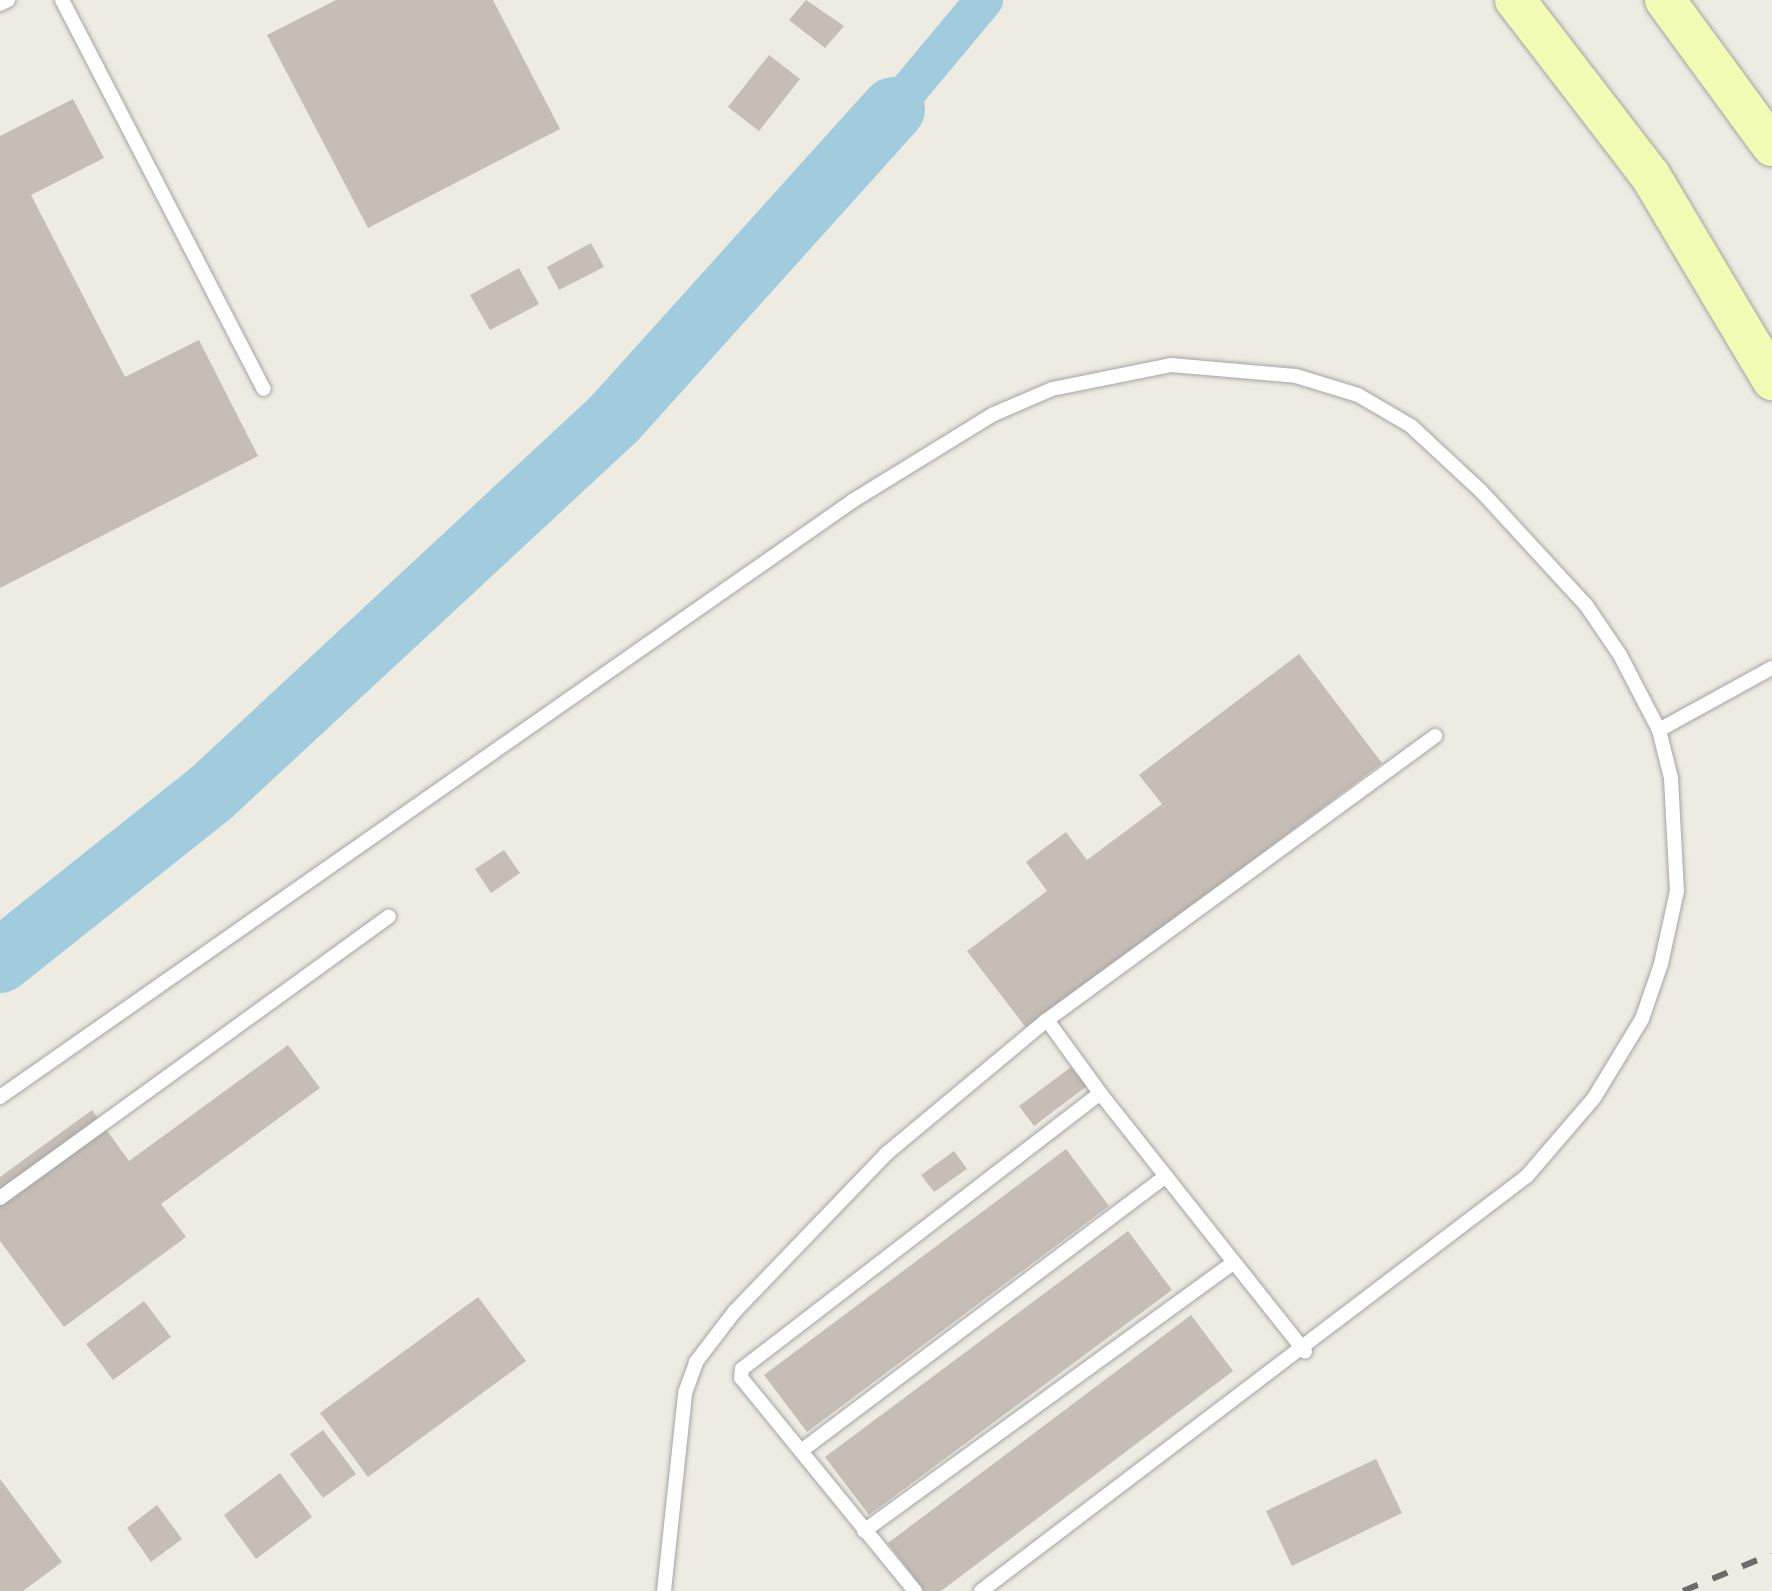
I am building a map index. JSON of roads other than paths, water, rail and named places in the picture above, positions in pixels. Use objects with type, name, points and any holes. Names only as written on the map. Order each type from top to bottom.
[{"type":"main road","points":[[1515,0],[1650,175],[1772,380]]},
{"type":"main road","points":[[1665,0],[1772,146]]},
{"type":"lane","points":[[0,4],[8,0]]},
{"type":"lane","points":[[62,0],[264,389]]},
{"type":"lane","points":[[0,1097],[854,500],[994,414],[1120,371],[1236,367],[1296,376],[1358,395],[1411,426],[1586,605],[1659,730],[1671,778],[1677,891],[1642,1019],[1594,1098],[1527,1176],[1305,1352],[981,1591]]},
{"type":"lane","points":[[1659,730],[1772,668]]},
{"type":"lane","points":[[664,1591],[677,1430],[708,1342],[886,1154],[1047,1020],[1435,736]]},
{"type":"lane","points":[[0,1198],[389,916]]},
{"type":"lane","points":[[1047,1020],[1100,1093],[1305,1352]]},
{"type":"lane","points":[[915,1591],[741,1378],[750,1359],[1100,1093]]},
{"type":"lane","points":[[801,1451],[1166,1176]]},
{"type":"lane","points":[[864,1531],[1233,1263]]},
{"type":"waterway","points":[[893,109],[984,0]]},
{"type":"waterway","points":[[0,961],[210,794],[614,419],[893,109]]},
{"type":"railway","points":[[1683,1591],[1772,1554]]}]
